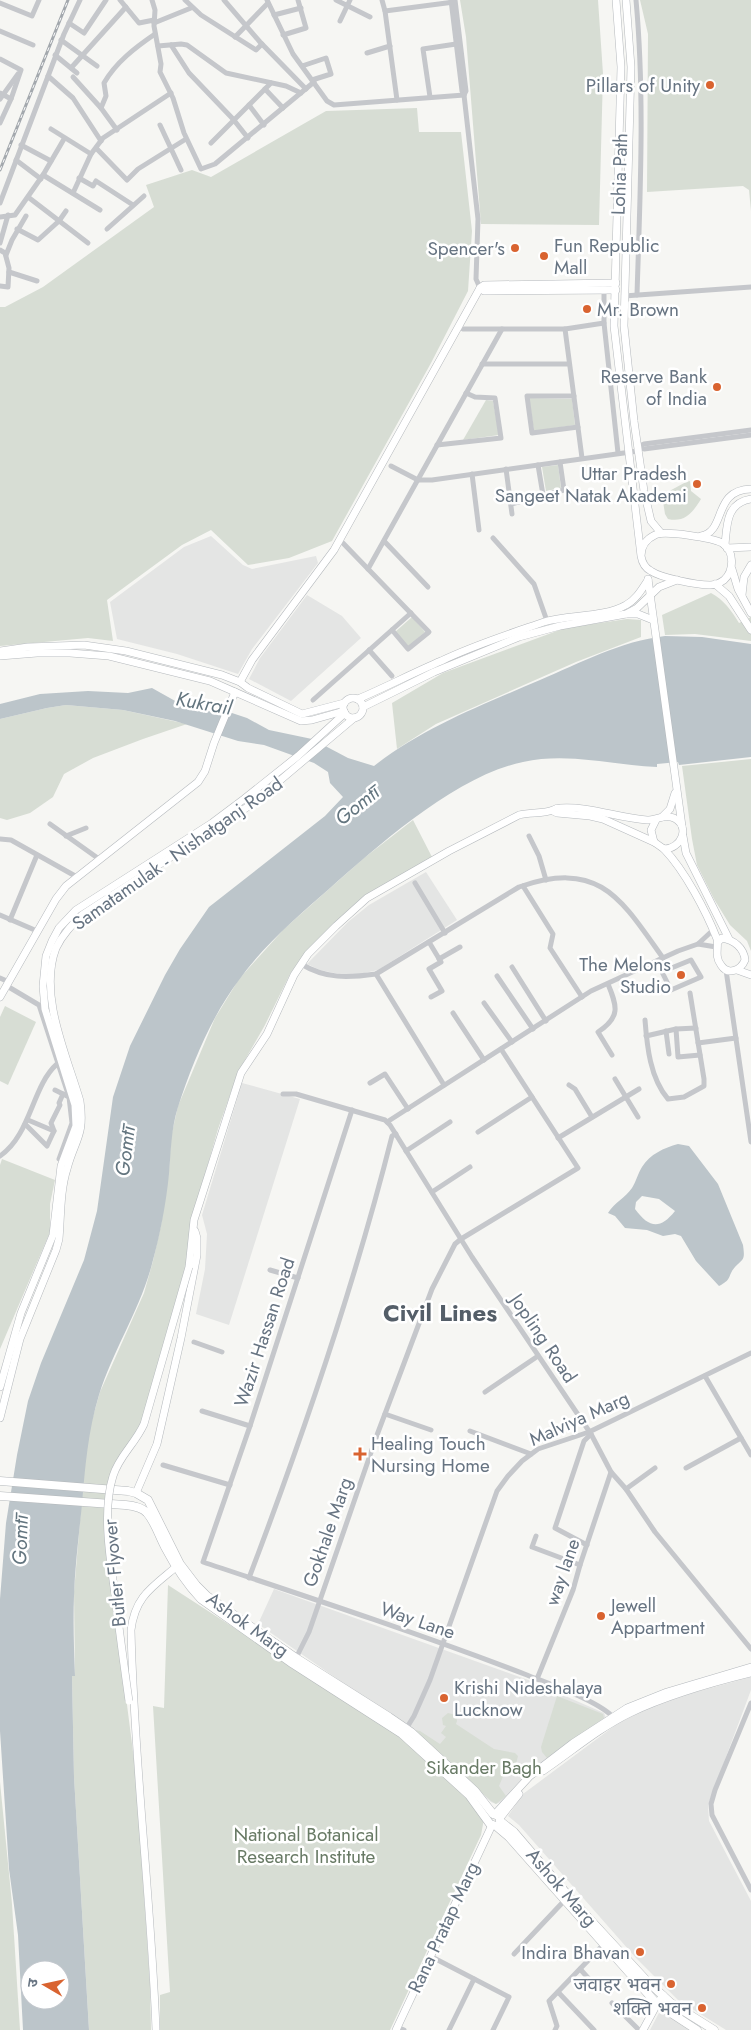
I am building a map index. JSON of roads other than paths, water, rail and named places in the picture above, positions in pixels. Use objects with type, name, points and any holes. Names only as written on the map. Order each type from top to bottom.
[{"type":"main road","name":"Lohia Path","points":[[616,0],[621,66],[614,326],[641,556],[647,568]]},
{"type":"main road","name":"Lohia Path","points":[[626,0],[631,67],[624,326],[644,491],[651,521],[661,533]]},
{"type":"main road","points":[[240,682],[252,660],[340,540],[480,288],[484,285],[616,286]]},
{"type":"main road","points":[[696,537],[707,535],[713,531],[720,510],[728,499],[742,490],[751,489]]},
{"type":"main road","points":[[750,611],[732,569],[731,556],[726,546],[729,514],[737,504],[751,499]]},
{"type":"main road","points":[[641,556],[642,548],[646,541],[655,534],[661,533],[713,540],[726,546],[751,547]]},
{"type":"main road","points":[[743,598],[744,577],[751,565]]},
{"type":"main road","points":[[647,568],[659,575],[705,584],[715,584],[724,580],[732,569]]},
{"type":"main road","points":[[647,568],[672,765],[686,853],[729,939]]},
{"type":"main road","points":[[344,709],[350,698],[358,699],[441,660],[547,621],[611,610],[626,605],[635,598],[648,580]]},
{"type":"main road","points":[[626,614],[637,608],[659,587],[680,580]]},
{"type":"main road","points":[[715,584],[729,596],[751,630]]},
{"type":"main road","points":[[0,651],[109,656],[162,668],[218,684],[235,694],[253,695],[302,714],[344,709],[354,718],[361,714],[364,707],[434,672],[519,637],[560,626],[626,614],[638,614],[653,620]]},
{"type":"main road","points":[[0,656],[36,647],[86,645],[126,651],[222,675],[240,682],[253,695]]},
{"type":"main road","points":[[218,684],[222,675]]},
{"type":"main road","points":[[0,997],[56,899],[66,886],[198,782],[205,771],[214,743],[235,694]]},
{"type":"main road","points":[[358,699],[364,707]]},
{"type":"main road","name":"Samatamulak - Nishatganj Road","points":[[224,819],[298,756],[344,709]]},
{"type":"main road","name":"Samatamulak - Nishatganj Road","points":[[0,1387],[17,1338],[56,1250],[67,1168],[82,1131],[83,1117],[80,1101],[53,1008],[50,985],[52,964],[57,947],[66,931],[82,915],[224,819],[252,804],[354,718]]},
{"type":"main road","points":[[654,842],[651,834],[658,819],[670,810],[676,790]]},
{"type":"main road","points":[[553,811],[558,808],[564,808],[637,819],[674,819],[683,833],[681,841],[674,847],[664,849]]},
{"type":"main road","points":[[136,1493],[158,1437],[194,1255],[194,1220],[241,1073],[267,1034],[301,964],[336,926],[367,898],[449,851],[507,821],[530,812],[553,811],[603,819],[654,842],[664,849],[682,871],[702,906],[717,944],[716,951],[719,963],[726,970],[737,970],[751,975]]},
{"type":"main road","points":[[717,944],[722,938],[729,939],[742,948],[748,962],[737,970]]},
{"type":"main road","name":"Butler Flyover","points":[[138,1786],[109,1544],[108,1513],[112,1478],[118,1463],[137,1438],[144,1424],[194,1255]]},
{"type":"main road","name":"Samatamulak - Nishatganj Road","points":[[0,1418],[17,1338]]},
{"type":"main road","name":"Ashok Marg","points":[[0,1481],[128,1491],[148,1500],[150,1510],[176,1567],[190,1588],[201,1598],[293,1664],[380,1718],[410,1740],[495,1820],[514,1832],[646,1980],[679,2008],[714,2030]]},
{"type":"main road","points":[[0,1496],[125,1505],[150,1510]]},
{"type":"main road","name":"Ashok Marg","points":[[150,1510],[180,1564],[207,1596],[296,1658],[406,1729],[475,1791],[509,1837],[657,2004],[688,2028],[696,2030]]},
{"type":"main road","points":[[156,2030],[153,1956],[138,1786],[131,1630],[138,1602],[176,1567]]},
{"type":"main road","name":"Rana Pratap Marg","points":[[615,1719],[627,1708],[667,1692],[751,1667]]},
{"type":"main road","name":"Rana Pratap Marg","points":[[399,2029],[430,1956],[495,1820],[530,1776],[573,1744],[615,1719],[669,1697],[751,1673]]},
{"type":"main road","points":[[641,2030],[663,1996]]},
{"type":"street","points":[[0,3],[7,2],[32,16],[39,0]]},
{"type":"street","points":[[0,203],[55,55],[80,0]]},
{"type":"street","points":[[69,23],[84,33],[106,0]]},
{"type":"street","points":[[120,0],[139,23],[154,21],[192,8]]},
{"type":"street","points":[[152,0],[155,10],[154,21],[160,72],[171,93],[186,139],[199,167],[203,170],[215,164],[248,138],[301,94],[313,81],[331,74],[326,58],[302,66]]},
{"type":"street","points":[[185,0],[192,8],[256,50],[262,44]]},
{"type":"street","points":[[224,0],[262,44],[306,89]]},
{"type":"street","points":[[283,35],[306,28],[298,0]]},
{"type":"street","points":[[336,0],[370,17]]},
{"type":"street","points":[[340,21],[350,0]]},
{"type":"street","points":[[382,0],[397,100]]},
{"type":"street","points":[[636,0],[640,48],[640,192],[637,295]]},
{"type":"street","points":[[385,11],[453,1]]},
{"type":"street","points":[[453,1],[456,44],[462,91],[464,94],[478,219],[476,279],[480,288]]},
{"type":"street","points":[[453,1],[466,91],[464,94]]},
{"type":"street","points":[[234,37],[267,2],[283,35],[302,66],[327,100],[334,105],[464,94]]},
{"type":"street","points":[[71,68],[126,7]]},
{"type":"street","points":[[274,15],[300,8]]},
{"type":"street","points":[[0,30],[33,45]]},
{"type":"street","points":[[101,108],[106,96],[104,83],[110,73],[128,54],[156,34]]},
{"type":"street","points":[[61,40],[97,66]]},
{"type":"street","points":[[430,97],[423,49],[456,44]]},
{"type":"street","points":[[171,45],[189,73],[233,119],[248,138]]},
{"type":"street","points":[[158,46],[187,45],[226,73],[286,86],[301,94]]},
{"type":"street","points":[[367,53],[390,46]]},
{"type":"street","points":[[55,55],[71,68],[117,130]]},
{"type":"street","points":[[0,59],[22,70]]},
{"type":"street","points":[[11,99],[1,96],[22,70]]},
{"type":"street","points":[[0,123],[22,70]]},
{"type":"street","points":[[48,76],[73,98],[101,141]]},
{"type":"street","points":[[211,143],[271,83]]},
{"type":"street","points":[[265,89],[283,108]]},
{"type":"street","points":[[73,193],[91,154],[101,141],[171,93]]},
{"type":"street","points":[[249,104],[264,125]]},
{"type":"street","points":[[160,125],[180,170]]},
{"type":"street","points":[[51,129],[91,154]]},
{"type":"street","points":[[0,217],[15,215],[42,177],[64,138]]},
{"type":"street","points":[[96,148],[127,180],[138,169],[186,139]]},
{"type":"street","points":[[21,145],[51,161]]},
{"type":"street","points":[[16,160],[100,210]]},
{"type":"street","points":[[79,178],[93,186],[96,181],[133,205]]},
{"type":"street","points":[[107,229],[144,196]]},
{"type":"street","points":[[28,197],[88,243]]},
{"type":"street","points":[[17,230],[38,240],[59,221],[66,211]]},
{"type":"street","points":[[0,243],[8,216]]},
{"type":"street","points":[[0,286],[8,287],[6,256],[17,230],[26,216]]},
{"type":"street","points":[[0,250],[6,256]]},
{"type":"street","points":[[8,272],[37,281]]},
{"type":"street","points":[[624,296],[751,286]]},
{"type":"street","points":[[604,287],[604,323],[618,453]]},
{"type":"street","points":[[458,327],[565,329],[604,323]]},
{"type":"street","points":[[368,569],[502,329]]},
{"type":"street","points":[[565,329],[582,458]]},
{"type":"street","points":[[482,364],[569,364]]},
{"type":"street","points":[[437,445],[501,438],[495,398],[475,397],[466,393]]},
{"type":"street","points":[[574,396],[527,396],[532,433],[578,427]]},
{"type":"street","points":[[638,449],[644,444],[751,430]]},
{"type":"street","points":[[391,466],[418,480],[432,480],[629,452],[638,449],[751,435]]},
{"type":"street","points":[[628,439],[636,437]]},
{"type":"street","points":[[511,504],[564,490],[560,462]]},
{"type":"street","points":[[538,465],[543,495]]},
{"type":"street","points":[[506,470],[512,514]]},
{"type":"street","points":[[472,474],[479,530]]},
{"type":"street","points":[[493,538],[534,584],[547,621]]},
{"type":"street","points":[[340,540],[429,632],[408,650],[392,630]]},
{"type":"street","points":[[384,541],[428,587]]},
{"type":"street","points":[[313,700],[411,613]]},
{"type":"street","points":[[370,650],[392,676]]},
{"type":"street","points":[[50,824],[99,859]]},
{"type":"street","points":[[66,836],[86,828]]},
{"type":"street","points":[[529,836],[539,856],[546,880]]},
{"type":"street","points":[[0,839],[11,840],[77,877]]},
{"type":"street","points":[[10,920],[37,855]]},
{"type":"street","points":[[301,964],[325,976],[338,978],[353,978],[376,974],[523,886],[559,878],[579,880],[600,886],[615,896],[629,911],[661,959],[664,971],[662,972],[671,990],[701,976],[691,960],[664,971]]},
{"type":"street","points":[[415,883],[445,933]]},
{"type":"street","points":[[523,886],[552,934],[550,948],[582,997]]},
{"type":"street","points":[[0,915],[37,932]]},
{"type":"street","points":[[283,1094],[296,1094],[387,1122],[582,997],[661,959],[698,944],[712,931]]},
{"type":"street","points":[[429,942],[440,962],[430,970],[442,991],[431,997]]},
{"type":"street","points":[[698,944],[717,944]]},
{"type":"street","points":[[439,959],[460,947]]},
{"type":"street","points":[[512,968],[546,1020]]},
{"type":"street","points":[[726,970],[751,1142]]},
{"type":"street","points":[[376,974],[444,1085]]},
{"type":"street","points":[[497,976],[533,1029]]},
{"type":"street","points":[[0,978],[40,1005],[57,1064],[69,1097],[72,1123],[59,1158]]},
{"type":"street","points":[[608,984],[616,1005],[614,1015],[611,1024],[598,1032],[612,1055]]},
{"type":"street","points":[[645,1020],[646,1036],[658,1088],[668,1099],[684,1097],[704,1086],[690,993]]},
{"type":"street","points":[[484,1003],[512,1042]]},
{"type":"street","points":[[453,1012],[484,1060]]},
{"type":"street","points":[[646,1036],[676,1029],[696,1028]]},
{"type":"street","points":[[676,1029],[678,1057],[700,1055]]},
{"type":"street","points":[[666,1031],[669,1054]]},
{"type":"street","points":[[698,1043],[736,1038]]},
{"type":"street","points":[[500,1050],[558,1138],[639,1089]]},
{"type":"street","points":[[0,1156],[9,1148],[26,1122],[48,1074],[57,1064]]},
{"type":"street","points":[[370,1083],[384,1074],[408,1109]]},
{"type":"street","points":[[615,1079],[638,1117]]},
{"type":"street","points":[[570,1085],[575,1089],[592,1117]]},
{"type":"street","points":[[55,1090],[69,1097]]},
{"type":"street","points":[[26,1122],[47,1146],[54,1131],[52,1123],[63,1094]]},
{"type":"street","points":[[478,1132],[532,1097]]},
{"type":"street","name":"Wazir Hassan Road","points":[[203,1562],[250,1426],[352,1110]]},
{"type":"street","points":[[26,1122],[54,1131]]},
{"type":"street","name":"Jopling Road","points":[[387,1122],[460,1239],[590,1433],[611,1472],[626,1489],[656,1532],[751,1649]]},
{"type":"street","points":[[406,1151],[450,1122]]},
{"type":"street","points":[[249,1578],[291,1467],[336,1335],[375,1204],[392,1136],[396,1134]]},
{"type":"street","name":"Gokhale Marg","points":[[296,1658],[309,1632],[385,1414],[432,1289],[455,1244],[460,1239],[578,1168],[558,1138]]},
{"type":"street","points":[[432,1192],[470,1167]]},
{"type":"street","points":[[270,1270],[298,1278]]},
{"type":"street","points":[[194,1342],[222,1352]]},
{"type":"street","name":"Malviya Marg","points":[[406,1729],[430,1680],[497,1491],[508,1476],[538,1449],[558,1441],[590,1433],[751,1353]]},
{"type":"street","points":[[486,1392],[538,1356]]},
{"type":"street","points":[[705,1376],[751,1455]]},
{"type":"street","points":[[202,1411],[250,1426]]},
{"type":"street","points":[[385,1414],[431,1430]]},
{"type":"street","points":[[470,1431],[531,1454]]},
{"type":"street","points":[[587,1545],[555,1528],[584,1441],[590,1433]]},
{"type":"street","points":[[686,1468],[741,1438]]},
{"type":"street","points":[[163,1464],[230,1485]]},
{"type":"street","points":[[626,1489],[655,1468]]},
{"type":"street","name":"way lane","points":[[537,1679],[573,1590],[611,1472]]},
{"type":"street","points":[[536,1536],[532,1547],[580,1564]]},
{"type":"street","name":"Way Lane","points":[[203,1562],[442,1644],[537,1679],[606,1710],[615,1719]]},
{"type":"street","points":[[751,1703],[711,1804],[712,1815],[751,1890]]},
{"type":"street","points":[[514,1954],[564,1901]]},
{"type":"street","points":[[555,2030],[557,2026],[549,2001],[603,1945]]},
{"type":"street","points":[[430,1956],[509,1997],[493,2030]]},
{"type":"street","points":[[580,1969],[600,1991]]},
{"type":"street","points":[[449,2030],[474,1979]]},
{"type":"street","points":[[558,1992],[594,2030]]},
{"type":"street","points":[[612,2003],[641,2030]]},
{"type":"water","name":"Gomtī","points":[[665,636],[702,637],[751,644],[751,757],[679,765],[678,762],[657,764],[657,767],[590,760],[540,759],[498,770],[472,781],[446,796],[395,833],[281,932],[239,980],[220,1009],[203,1041],[176,1115],[164,1208],[152,1264],[141,1298],[99,1395],[92,1422],[86,1463],[75,1573],[75,1676],[72,1676],[74,1777],[89,2030],[23,2030],[22,2010],[70,2010],[70,1960],[20,1960],[20,1973],[18,1935],[9,1869],[0,1731],[0,1599],[6,1523],[28,1401],[41,1363],[84,1260],[97,1211],[113,1097],[130,1046],[165,975],[180,949],[209,907],[325,816],[343,797],[330,783],[328,772],[314,763],[264,745],[238,741],[175,721],[123,710],[66,705],[0,719],[0,704],[40,694],[88,691],[128,693],[152,688],[177,702],[216,713],[223,710],[247,718],[269,730],[312,739],[348,758],[374,766],[433,728],[475,708],[601,654],[633,643]]},
{"type":"water","points":[[678,1144],[689,1146],[718,1184],[743,1245],[743,1258],[728,1279],[719,1286],[696,1261],[681,1236],[675,1234],[663,1236],[647,1230],[625,1228],[615,1216],[608,1213],[632,1188],[641,1169],[649,1158]],"holes":[[[642,1196],[659,1199],[675,1211],[670,1217],[659,1224],[650,1223],[645,1220],[635,1209],[636,1202]]]},
{"type":"railway","points":[[0,170],[68,0]]},
{"type":"place","name":"Pillars of Unity","points":[[710,85]]},
{"type":"place","name":"Spencer's","points":[[515,248]]},
{"type":"place","name":"Fun Republic Mall","points":[[544,256]]},
{"type":"place","name":"Mr. Brown","points":[[587,309]]},
{"type":"place","name":"Reserve Bank of India","points":[[717,387]]},
{"type":"place","name":"Uttar Pradesh Sangeet Natak Akademi","points":[[697,484]]},
{"type":"place","name":"The Melons Studio","points":[[681,975]]},
{"type":"place","name":"Healing Touch Nursing Home","points":[[360,1454]]},
{"type":"place","name":"Jewell Appartment","points":[[601,1616]]},
{"type":"place","name":"Krishi Nideshalaya Lucknow","points":[[444,1698]]},
{"type":"place","name":"Indira Bhavan","points":[[640,1952]]},
{"type":"place","name":"जवाहर भवन","points":[[671,1984]]},
{"type":"place","name":"शक्ति भवन","points":[[702,2008]]},
{"type":"district","name":"Civil Lines","points":[[440,1313]]},
{"type":"water label","name":"Kukrail","points":[[204,703]]},
{"type":"park label","name":"Sikander Bagh","points":[[484,1767]]},
{"type":"park label","name":"National Botanical Research Institute","points":[[306,1845]]}]
